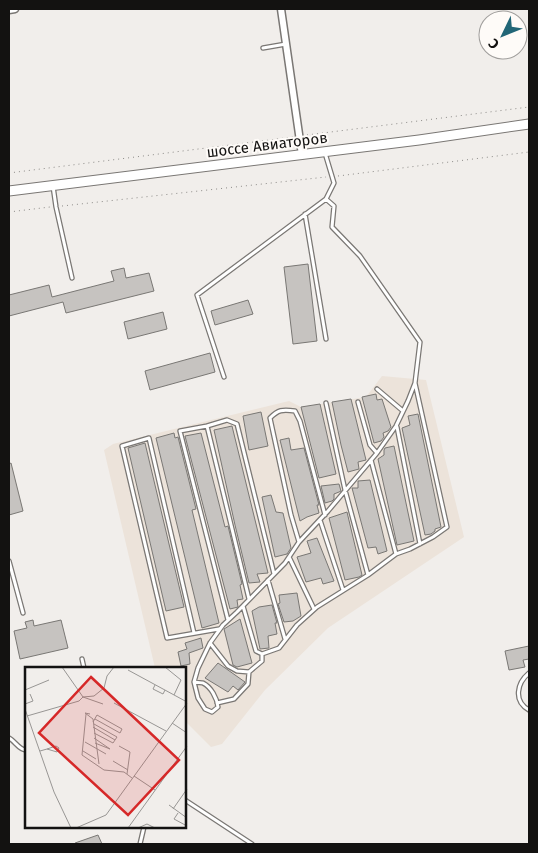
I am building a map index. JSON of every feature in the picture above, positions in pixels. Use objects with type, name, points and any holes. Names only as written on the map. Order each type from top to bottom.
[{"type":"street","points":[[9,10],[15,9]]},
{"type":"street","points":[[281,9],[302,155]]},
{"type":"street","name":"шоссе Авиаторов","points":[[9,191],[302,155],[529,124]]},
{"type":"lane","points":[[263,48],[286,44]]},
{"type":"lane","points":[[224,377],[197,295],[326,199],[334,184],[325,152]]},
{"type":"lane","points":[[53,185],[72,278]]},
{"type":"lane","points":[[194,682],[202,683],[211,690],[217,699],[218,707],[212,712],[198,698],[194,682],[198,668],[210,643],[228,620],[289,557],[299,542],[325,515],[377,453],[396,426],[414,382],[420,342],[360,256],[332,227],[334,206],[326,199]]},
{"type":"lane","points":[[306,214],[326,339]]},
{"type":"lane","points":[[243,606],[256,651],[262,654],[279,648],[297,625],[314,609],[368,575],[396,554],[420,544],[447,527],[414,382]]},
{"type":"lane","points":[[377,389],[403,411]]},
{"type":"lane","points":[[358,402],[370,445],[377,453]]},
{"type":"lane","points":[[326,403],[345,490],[368,575]]},
{"type":"lane","points":[[299,542],[270,418],[277,411],[295,411],[300,421],[325,515]]},
{"type":"lane","points":[[228,620],[180,431],[227,420],[237,424],[274,574]]},
{"type":"lane","points":[[207,426],[249,600]]},
{"type":"lane","points":[[396,426],[420,544]]},
{"type":"lane","points":[[194,633],[149,438],[122,446],[167,638],[220,629]]},
{"type":"lane","points":[[371,460],[396,554]]},
{"type":"lane","points":[[320,520],[343,590]]},
{"type":"lane","points":[[289,557],[314,609]]},
{"type":"lane","points":[[9,561],[22,613]]},
{"type":"lane","points":[[268,580],[286,640]]},
{"type":"lane","points":[[210,643],[228,666],[237,671],[249,672],[262,661],[262,654]]},
{"type":"lane","points":[[82,659],[84,667]]},
{"type":"lane","points":[[217,703],[234,699],[248,684],[249,672]]},
{"type":"lane","points":[[529,673],[519,686],[519,697],[524,707],[529,710]]},
{"type":"lane","points":[[9,738],[22,750],[25,750]]},
{"type":"lane","points":[[186,801],[252,844]]},
{"type":"lane","points":[[140,844],[144,828]]},
{"type":"path","points":[[9,173],[529,107]]},
{"type":"path","points":[[9,212],[372,172],[529,152]]},
{"type":"shaded area","points":[[382,376],[426,380],[464,537],[328,628],[265,690],[222,744],[211,747],[186,722],[186,667],[155,667],[104,450],[113,444],[289,401],[301,407],[366,397]]},
{"type":"building","points":[[308,264],[317,341],[293,344],[284,267]]},
{"type":"building","points":[[124,268],[126,278],[149,273],[154,291],[66,313],[63,302],[9,316],[9,295],[49,285],[52,297],[114,281],[111,271]]},
{"type":"building","points":[[248,300],[253,314],[215,325],[211,311]]},
{"type":"building","points":[[163,312],[167,329],[128,339],[124,322]]},
{"type":"building","points":[[210,353],[215,372],[150,390],[145,371]]},
{"type":"building","points":[[376,394],[377,400],[382,399],[391,427],[383,433],[384,437],[381,441],[374,443],[362,397]]},
{"type":"building","points":[[351,399],[366,460],[358,462],[359,469],[348,472],[332,402]]},
{"type":"building","points":[[320,404],[336,474],[319,478],[301,407]]},
{"type":"building","points":[[261,412],[268,446],[249,450],[243,416]]},
{"type":"building","points":[[418,414],[441,527],[435,529],[431,534],[425,535],[402,428],[410,425],[408,416]]},
{"type":"building","points":[[232,426],[268,573],[257,574],[260,582],[249,583],[214,430]]},
{"type":"building","points":[[174,433],[175,438],[178,437],[196,509],[192,510],[219,623],[202,628],[156,438]]},
{"type":"building","points":[[201,433],[225,527],[228,526],[242,584],[240,585],[243,599],[237,600],[238,607],[230,609],[185,436]]},
{"type":"building","points":[[289,438],[291,450],[304,448],[319,505],[317,505],[319,513],[300,521],[280,440]]},
{"type":"building","points":[[145,443],[184,607],[166,611],[128,448]]},
{"type":"building","points":[[394,446],[414,541],[397,545],[378,459],[384,455],[385,448]]},
{"type":"building","points":[[11,463],[23,511],[9,515],[9,464]]},
{"type":"building","points":[[370,480],[387,551],[378,554],[376,547],[368,548],[352,488],[358,488],[358,481]]},
{"type":"building","points":[[339,484],[341,491],[334,494],[332,501],[325,503],[321,486]]},
{"type":"building","points":[[271,495],[276,512],[283,513],[291,548],[287,554],[275,557],[262,497]]},
{"type":"building","points":[[347,512],[362,575],[345,580],[329,518]]},
{"type":"building","points":[[317,538],[334,581],[323,584],[321,578],[306,582],[297,557],[311,553],[307,541]]},
{"type":"building","points":[[297,593],[301,616],[293,621],[284,622],[278,604],[280,603],[279,595]]},
{"type":"building","points":[[272,605],[277,623],[275,623],[277,634],[268,636],[269,648],[260,649],[252,611],[259,607]]},
{"type":"building","points":[[240,619],[252,663],[237,667],[233,665],[224,629]]},
{"type":"building","points":[[33,620],[34,626],[61,620],[68,648],[20,659],[14,631],[27,628],[25,622]]},
{"type":"building","points":[[201,638],[203,648],[189,653],[190,664],[181,666],[178,652],[187,649],[185,643]]},
{"type":"building","points":[[529,646],[529,659],[523,660],[525,667],[509,670],[505,651]]},
{"type":"building","points":[[218,663],[245,682],[238,690],[233,686],[228,692],[205,678]]},
{"type":"building","points":[[98,835],[102,844],[75,844],[75,843]]}]
